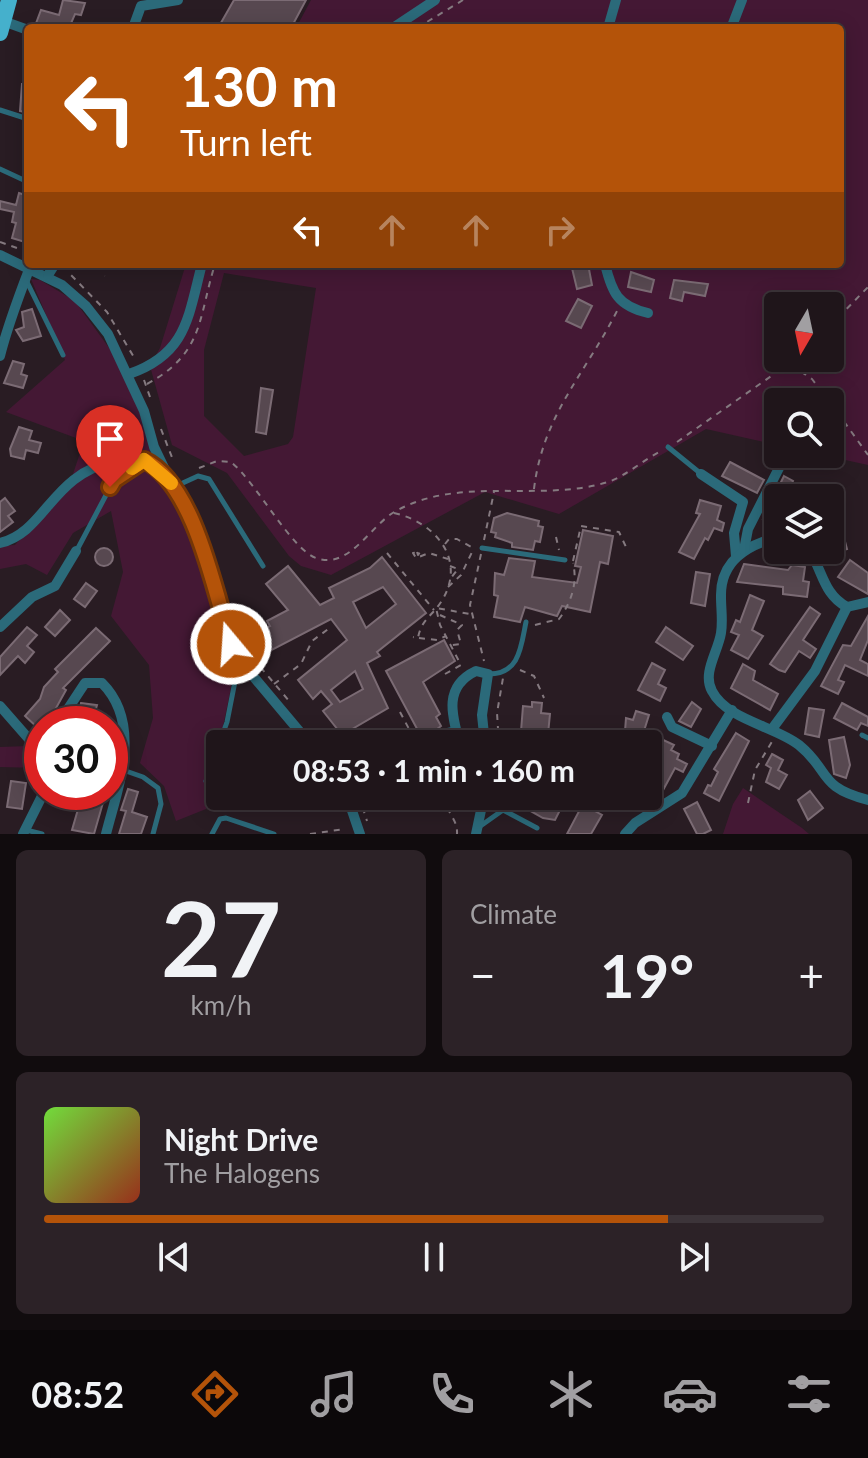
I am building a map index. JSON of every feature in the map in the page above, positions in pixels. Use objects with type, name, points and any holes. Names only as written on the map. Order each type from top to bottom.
[{"type":"main road","points":[[2,27],[9,0]]},
{"type":"street","points":[[135,24],[138,3],[178,0]]},
{"type":"street","points":[[399,24],[435,0]]},
{"type":"street","points":[[610,24],[616,0]]},
{"type":"street","points":[[732,24],[742,0]]},
{"type":"street","points":[[2,27],[24,30]]},
{"type":"street","points":[[0,255],[24,265]]},
{"type":"street","points":[[0,356],[14,303],[27,282],[30,268]]},
{"type":"street","points":[[32,268],[48,275],[98,320],[129,374],[154,447],[198,538],[239,660],[298,730]]},
{"type":"street","points":[[48,275],[52,268]]},
{"type":"street","points":[[129,374],[163,359],[178,342],[201,268]]},
{"type":"street","points":[[606,268],[610,286],[621,303],[648,313]]},
{"type":"street","points":[[0,543],[28,527],[81,472],[130,458],[144,460],[172,484]]},
{"type":"street","points":[[779,468],[748,529],[740,553],[725,571],[721,587],[721,633],[708,674],[715,696],[732,710],[775,731],[806,751],[831,785],[868,800]]},
{"type":"street","points":[[701,474],[743,502],[734,533],[740,553]]},
{"type":"street","points":[[740,553],[764,543]]},
{"type":"street","points":[[0,627],[32,597],[55,586],[76,551]]},
{"type":"street","points":[[816,564],[832,597],[847,607],[868,602]]},
{"type":"street","points":[[775,731],[815,671],[847,607]]},
{"type":"street","points":[[456,729],[451,696],[459,681],[476,671],[488,674],[482,715],[484,730]]},
{"type":"street","points":[[70,706],[85,683],[102,683],[112,694],[116,706]]},
{"type":"street","points":[[0,706],[24,731]]},
{"type":"street","points":[[625,834],[635,823],[682,793],[732,710]]},
{"type":"street","points":[[667,717],[672,727],[712,746]]},
{"type":"street","points":[[24,832],[35,810]]},
{"type":"street","points":[[106,834],[112,810]]},
{"type":"street","points":[[352,810],[359,830]]},
{"type":"street","points":[[477,831],[481,810]]},
{"type":"lane","points":[[0,110],[24,118]]},
{"type":"lane","points":[[0,169],[24,180]]},
{"type":"lane","points":[[27,282],[63,355]]},
{"type":"lane","points":[[668,447],[701,474]]},
{"type":"lane","points":[[76,551],[114,480],[144,460]]},
{"type":"lane","points":[[172,484],[198,476],[209,479],[263,566]]},
{"type":"lane","points":[[482,549],[563,560]]},
{"type":"lane","points":[[488,674],[503,673],[511,668],[526,622]]},
{"type":"lane","points":[[224,730],[239,660]]},
{"type":"lane","points":[[451,730],[456,729]]},
{"type":"lane","points":[[128,772],[143,777],[158,788],[161,804],[153,834]]},
{"type":"lane","points":[[477,831],[503,810],[537,828]]},
{"type":"lane","points":[[212,834],[220,819],[226,818],[274,834]]},
{"type":"lane","points":[[24,832],[42,834]]},
{"type":"path","points":[[424,24],[463,0]]},
{"type":"path","points":[[0,242],[24,251]]},
{"type":"path","points":[[104,268],[105,276]]},
{"type":"path","points":[[844,312],[868,287]]},
{"type":"path","points":[[534,491],[538,454],[544,441],[569,388],[621,303]]},
{"type":"path","points":[[192,471],[217,461],[231,462],[306,552],[317,558],[343,557],[393,512],[435,496],[534,491],[608,482],[668,447],[778,372]]},
{"type":"path","points":[[802,372],[819,388]]},
{"type":"path","points":[[844,422],[868,455]]},
{"type":"path","points":[[488,674],[471,614],[494,491]]},
{"type":"path","points":[[393,512],[426,524],[444,545],[450,566],[448,587],[435,609],[420,625],[416,638],[437,640],[446,636]]},
{"type":"path","points":[[523,635],[536,624],[559,619],[564,612],[576,576],[573,562],[581,526],[619,532],[626,547]]},
{"type":"path","points":[[556,537],[563,560],[573,562]]},
{"type":"path","points":[[444,545],[452,538],[474,549],[482,549]]},
{"type":"path","points":[[448,587],[461,575],[474,549]]},
{"type":"path","points":[[417,552],[418,555],[418,550],[413,553],[416,558],[433,553],[449,559]]},
{"type":"path","points":[[387,553],[438,615],[461,665],[445,674]]},
{"type":"path","points":[[450,566],[458,569],[450,579]]},
{"type":"path","points":[[435,609],[471,614]]},
{"type":"path","points":[[438,615],[450,616],[462,625],[457,632],[461,644],[451,645]]},
{"type":"path","points":[[239,636],[262,622]]},
{"type":"path","points":[[274,684],[301,664],[312,641],[331,627]]},
{"type":"path","points":[[511,668],[534,676],[544,698]]},
{"type":"path","points":[[498,730],[497,713],[503,693],[503,673]]},
{"type":"path","points":[[400,712],[410,730]]},
{"type":"path","points":[[748,803],[755,770],[775,731]]},
{"type":"path","points":[[449,810],[458,825],[457,834]]},
{"type":"path","points":[[310,834],[359,830]]},
{"type":"shaded area","points":[[311,0],[868,0],[868,465],[844,460],[844,388],[764,388],[764,442],[706,429],[559,514],[485,492],[331,575],[301,566],[289,556],[227,473],[172,445],[150,366],[160,348],[185,268],[844,268],[844,24],[298,24]],"holes":[[[224,273],[316,288],[293,437],[288,444],[244,456],[204,416],[204,350]]]},
{"type":"shaded area","points":[[31,279],[40,280],[75,301],[112,352],[139,410],[159,482],[187,523],[232,683],[222,730],[206,730],[206,809],[176,821],[164,786],[140,763],[153,718],[149,665],[111,616],[123,572],[111,511],[73,533],[47,575],[26,564],[0,569],[0,546],[15,545],[69,486],[84,441],[6,412],[65,360]]},
{"type":"shaded area","points":[[24,746],[24,768],[0,767],[0,747]]},
{"type":"shaded area","points":[[743,788],[809,834],[723,834],[733,804]]},
{"type":"building","points":[[63,0],[85,3],[81,15],[75,14],[71,24],[36,24],[41,10],[59,15]]},
{"type":"building","points":[[234,0],[306,0],[293,24],[220,24]]},
{"type":"building","points":[[22,84],[24,84],[24,112],[20,111]]},
{"type":"building","points":[[19,193],[24,195],[24,242],[12,238],[16,223],[12,222],[14,212],[0,209],[0,201],[16,205]]},
{"type":"building","points":[[572,268],[589,268],[592,285],[577,289]]},
{"type":"building","points":[[631,272],[654,280],[651,292],[628,287]]},
{"type":"building","points":[[674,280],[708,284],[705,296],[684,292],[682,301],[670,298]]},
{"type":"building","points":[[578,299],[592,306],[581,328],[566,321]]},
{"type":"building","points":[[32,309],[41,336],[23,341],[16,330],[24,327],[22,312]]},
{"type":"building","points":[[13,361],[24,364],[21,374],[27,376],[23,388],[4,383]]},
{"type":"building","points":[[261,388],[273,390],[266,434],[256,432]]},
{"type":"building","points":[[19,427],[32,431],[29,440],[41,443],[38,453],[26,450],[24,459],[11,456],[10,449]]},
{"type":"building","points":[[730,462],[764,480],[757,493],[722,476]]},
{"type":"building","points":[[784,476],[793,481],[792,484],[780,484]]},
{"type":"building","points":[[5,498],[15,511],[8,516],[13,522],[0,532],[0,502]]},
{"type":"building","points":[[700,500],[721,506],[717,520],[724,523],[722,531],[714,528],[708,540],[705,538],[694,559],[679,552],[700,514],[696,513]]},
{"type":"building","points":[[507,513],[539,521],[538,526],[543,527],[540,542],[535,541],[533,550],[512,547],[512,543],[495,537],[496,533],[491,532],[494,518]]},
{"type":"building","points":[[583,530],[613,536],[608,564],[600,562],[590,612],[562,606],[557,616],[525,607],[520,622],[494,617],[498,596],[494,595],[495,573],[504,575],[509,558],[535,561],[532,577],[577,583],[581,567],[575,566]]},
{"type":"building","points":[[104,548],[113,557],[104,566],[95,557]]},
{"type":"building","points":[[382,557],[426,613],[377,652],[380,656],[367,663],[388,708],[351,730],[338,730],[323,711],[332,704],[321,691],[313,699],[298,680],[347,640],[331,619],[266,653],[256,633],[270,626],[267,621],[288,610],[266,584],[288,566],[320,605],[334,598],[329,588],[370,568]],"holes":[[[383,587],[396,604],[366,628],[353,602]],[[355,671],[363,689],[340,702],[331,690]]]},
{"type":"building","points":[[850,560],[868,573],[868,594],[838,577]]},
{"type":"building","points":[[744,564],[788,570],[792,565],[805,567],[803,581],[809,582],[807,597],[783,594],[783,587],[737,582]]},
{"type":"building","points":[[696,572],[710,574],[705,606],[691,603]]},
{"type":"building","points":[[86,583],[97,591],[85,607],[74,599]]},
{"type":"building","points":[[750,595],[764,601],[752,630],[763,636],[748,659],[731,650],[739,635],[731,632],[736,620],[740,622]]},
{"type":"building","points":[[810,607],[820,614],[803,640],[816,649],[810,658],[799,651],[785,672],[779,670],[770,664]]},
{"type":"building","points":[[60,610],[70,620],[55,636],[45,627]]},
{"type":"building","points":[[868,616],[868,640],[860,660],[868,664],[868,676],[845,665],[838,680],[844,682],[838,694],[821,686],[843,645],[851,646]]},
{"type":"building","points":[[27,627],[37,635],[27,646],[34,652],[25,663],[18,656],[0,675],[0,657]]},
{"type":"building","points":[[666,627],[693,646],[683,660],[656,642]]},
{"type":"building","points":[[96,628],[110,641],[63,688],[66,690],[57,706],[34,706],[44,687],[58,672],[55,669]]},
{"type":"building","points":[[444,640],[455,661],[423,682],[440,714],[436,717],[441,726],[436,730],[418,730],[386,671]]},
{"type":"building","points":[[652,663],[665,670],[658,684],[666,688],[660,701],[638,690]]},
{"type":"building","points":[[743,664],[755,671],[753,680],[778,694],[770,710],[731,688]]},
{"type":"building","points":[[532,702],[542,703],[541,713],[550,714],[548,730],[521,730],[523,706],[532,707]]},
{"type":"building","points":[[692,702],[701,709],[691,727],[679,721]]},
{"type":"building","points":[[842,703],[868,717],[868,726],[861,723],[857,730],[834,718]]},
{"type":"building","points":[[809,708],[824,710],[819,737],[805,734]]},
{"type":"building","points":[[636,711],[649,715],[644,730],[625,730],[626,718],[633,720]]},
{"type":"building","points":[[736,733],[749,741],[719,801],[704,793],[708,785],[711,786],[718,772],[714,769]]},
{"type":"building","points":[[844,737],[850,765],[846,778],[834,774],[829,740]]},
{"type":"building","points":[[662,739],[674,745],[671,750],[679,754],[677,759],[687,764],[683,772],[675,768],[662,792]]},
{"type":"building","points":[[772,754],[783,760],[778,770],[787,775],[779,789],[766,782],[771,768],[766,765]]},
{"type":"building","points":[[11,781],[24,783],[22,809],[7,807]]},
{"type":"building","points":[[128,789],[138,792],[132,812],[147,817],[141,834],[119,834],[126,811],[121,810],[128,810]]},
{"type":"building","points":[[810,791],[823,808],[808,820],[798,800]]},
{"type":"building","points":[[697,802],[711,830],[703,834],[697,834],[684,809]]},
{"type":"building","points":[[78,810],[101,810],[94,834],[72,830]]},
{"type":"building","points":[[529,810],[560,810],[555,820],[543,818]]},
{"type":"building","points":[[580,810],[593,810],[602,815],[591,834],[567,834]]},
{"type":"slow traffic","points":[[132,468],[144,460],[155,466],[171,483]]},
{"type":"route","points":[[110,487],[114,480],[144,460],[170,481],[198,538],[231,644]]}]
